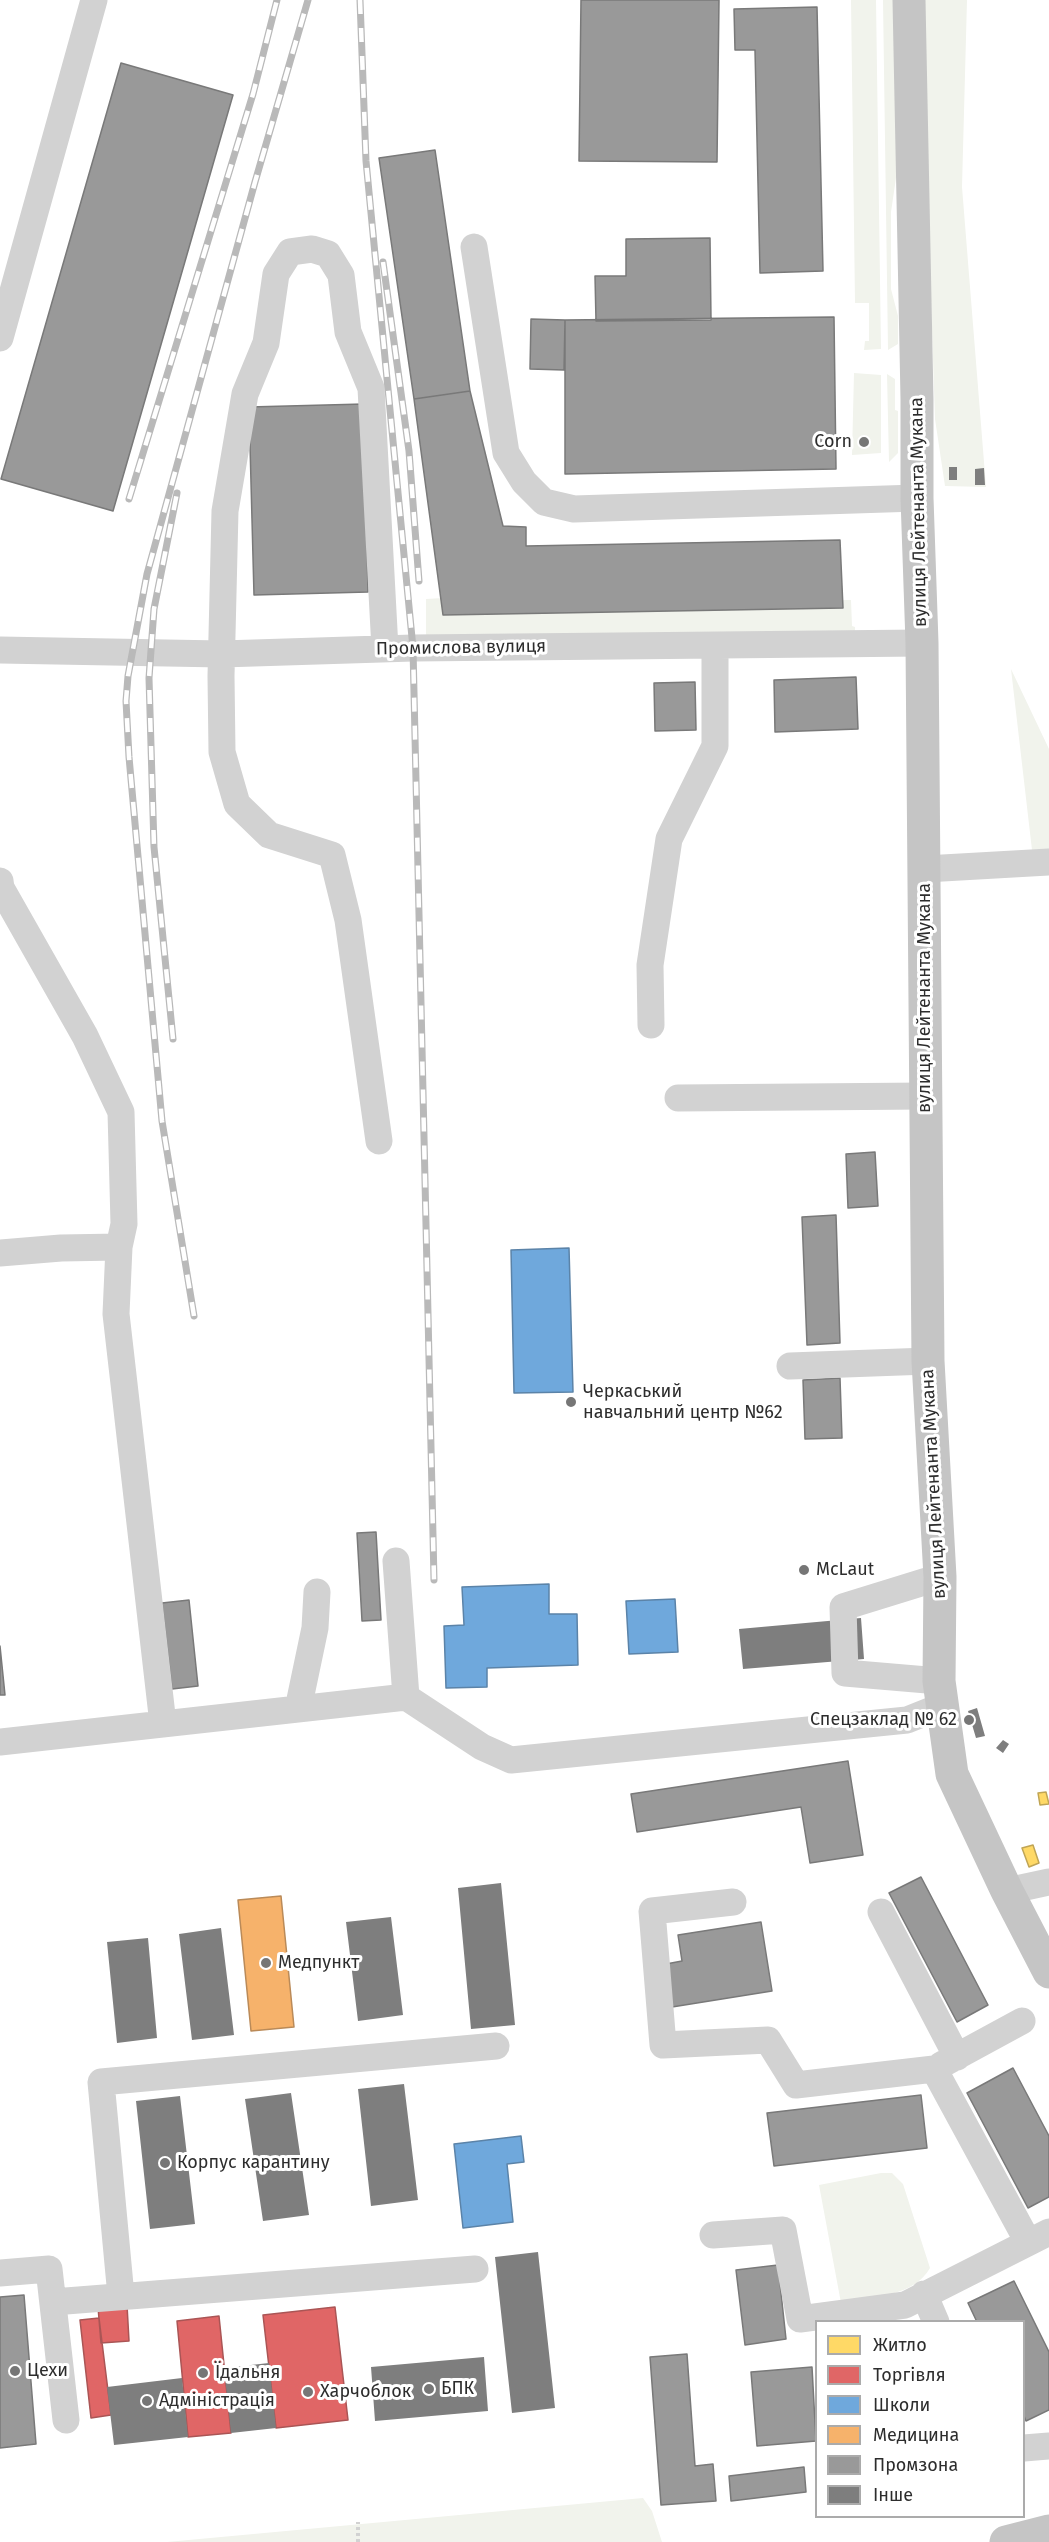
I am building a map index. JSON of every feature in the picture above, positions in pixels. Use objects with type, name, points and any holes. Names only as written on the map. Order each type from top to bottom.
[{"type":"main road","name":"вулиця Лейтенанта Мукана","points":[[909,0],[917,387],[916,498],[922,643],[928,1361],[940,1577],[941,1693],[952,1774],[1007,1891],[1049,1972]]},
{"type":"main road","points":[[1006,2542],[1049,2531]]},
{"type":"street","points":[[0,338],[94,0]]},
{"type":"street","points":[[474,247],[506,453],[524,482],[544,502],[574,509],[916,498]]},
{"type":"street","points":[[379,1141],[348,920],[332,855],[269,835],[237,804],[222,752],[225,511],[245,394],[266,343],[276,274],[290,252],[312,249],[328,254],[341,275],[348,332],[371,388],[385,649]]},
{"type":"street","name":"Промислова вулиця","points":[[0,650],[222,654],[385,649],[922,643]]},
{"type":"street","points":[[651,1025],[650,965],[669,839],[715,746],[715,646]]},
{"type":"street","points":[[925,869],[1049,862]]},
{"type":"street","points":[[0,881],[1,888],[85,1036],[121,1112],[124,1224],[119,1247],[116,1314],[163,1724]]},
{"type":"street","points":[[678,1098],[925,1096]]},
{"type":"street","points":[[0,1253],[61,1248],[119,1247]]},
{"type":"street","points":[[790,1366],[928,1361]]},
{"type":"street","points":[[396,1561],[406,1697]]},
{"type":"street","points":[[940,1577],[843,1607],[845,1673],[941,1693]]},
{"type":"street","points":[[298,1709],[315,1628],[317,1592]]},
{"type":"street","points":[[0,1742],[406,1697],[482,1747],[511,1760],[907,1720],[941,1693]]},
{"type":"street","points":[[1007,1891],[1049,1882]]},
{"type":"street","points":[[733,1902],[652,1911],[663,2045],[768,2040],[796,2085],[946,2063],[1022,2022]]},
{"type":"street","points":[[714,2235],[783,2230],[800,2319],[905,2305],[1038,2237],[946,2063],[881,1912]]},
{"type":"street","points":[[121,2296],[101,2082],[496,2046]]},
{"type":"street","points":[[0,2272],[49,2269],[66,2420]]},
{"type":"street","points":[[52,2302],[475,2269]]},
{"type":"street","points":[[924,2295],[935,2320]]},
{"type":"street","points":[[1025,2448],[1049,2446]]},
{"type":"path","points":[[358,2522],[358,2542]]},
{"type":"shaded area","points":[[851,0],[876,0],[881,349],[864,350],[865,341],[869,341],[869,303],[855,303]]},
{"type":"shaded area","points":[[883,0],[896,0],[897,171],[891,212],[891,289],[898,316],[898,344],[888,350]]},
{"type":"shaded area","points":[[921,0],[967,0],[962,187],[986,487],[945,486],[935,419]]},
{"type":"shaded area","points":[[854,373],[881,375],[881,453],[852,455]]},
{"type":"shaded area","points":[[887,374],[895,379],[895,410],[898,411],[898,453],[889,462]]},
{"type":"shaded area","points":[[443,598],[443,615],[842,608],[842,600],[851,600],[852,626],[855,627],[855,635],[426,639],[426,599]]},
{"type":"shaded area","points":[[1011,669],[1049,749],[1049,849],[1032,850]]},
{"type":"shaded area","points":[[892,2173],[903,2184],[930,2268],[923,2278],[903,2290],[841,2303],[819,2185]]},
{"type":"shaded area","points":[[643,2498],[652,2511],[662,2542],[167,2542]]},
{"type":"building: Житло","points":[[1046,1792],[1049,1804],[1040,1805],[1038,1793]]},
{"type":"building: Житло","points":[[1033,1845],[1039,1863],[1029,1867],[1022,1848]]},
{"type":"building: Торгівля","points":[[127,2305],[129,2341],[101,2343],[98,2307]]},
{"type":"building: Торгівля","name":"Харчоблок","points":[[335,2307],[348,2420],[276,2428],[263,2315]]},
{"type":"building: Торгівля","name":"Їдальня","points":[[219,2316],[231,2433],[188,2437],[177,2321]]},
{"type":"building: Торгівля","points":[[99,2318],[111,2415],[91,2418],[80,2320]]},
{"type":"building: Школи","points":[[569,1248],[573,1392],[514,1393],[511,1250]]},
{"type":"building: Школи","points":[[549,1584],[549,1614],[577,1614],[578,1665],[487,1668],[487,1687],[446,1688],[444,1626],[464,1625],[462,1587]]},
{"type":"building: Школи","points":[[675,1599],[678,1652],[629,1654],[626,1601]]},
{"type":"building: Школи","points":[[521,2136],[524,2162],[507,2164],[513,2222],[463,2228],[454,2144]]},
{"type":"building: Медицина","name":"Медпункт","points":[[281,1896],[294,2027],[251,2031],[238,1900]]},
{"type":"building: Промзона","points":[[581,0],[719,0],[717,162],[579,161]]},
{"type":"building: Промзона","points":[[817,7],[823,271],[760,273],[755,50],[735,50],[734,9]]},
{"type":"building: Промзона","points":[[121,63],[233,95],[113,511],[1,479]]},
{"type":"building: Промзона","points":[[435,150],[470,391],[414,399],[379,158]]},
{"type":"building: Промзона","points":[[710,238],[711,320],[596,321],[595,276],[626,276],[626,239]]},
{"type":"building: Промзона","points":[[834,317],[836,469],[565,474],[565,320]]},
{"type":"building: Промзона","points":[[531,319],[565,320],[564,370],[530,369]]},
{"type":"building: Промзона","points":[[470,391],[503,526],[526,527],[526,546],[840,540],[843,608],[443,615],[414,399]]},
{"type":"building: Промзона","points":[[364,404],[368,592],[254,595],[249,407]]},
{"type":"building: Промзона","points":[[856,677],[858,729],[775,732],[774,680]]},
{"type":"building: Промзона","points":[[695,682],[696,730],[655,731],[654,683]]},
{"type":"building: Промзона","points":[[875,1152],[878,1206],[848,1208],[846,1154]]},
{"type":"building: Промзона","points":[[836,1215],[840,1343],[807,1345],[802,1217]]},
{"type":"building: Промзона","points":[[840,1378],[842,1438],[805,1439],[803,1380]]},
{"type":"building: Промзона","points":[[376,1532],[381,1620],[362,1621],[357,1533]]},
{"type":"building: Промзона","points":[[189,1600],[198,1686],[172,1689],[162,1603]]},
{"type":"building: Промзона","points":[[0,1646],[5,1695],[0,1695]]},
{"type":"building: Промзона","points":[[848,1761],[863,1855],[810,1863],[801,1807],[637,1832],[631,1794]]},
{"type":"building: Промзона","points":[[921,1877],[988,2005],[957,2022],[889,1893]]},
{"type":"building: Промзона","points":[[761,1922],[772,1991],[672,2007],[666,1964],[682,1961],[678,1935]]},
{"type":"building: Промзона","points":[[1013,2068],[1049,2136],[1049,2197],[1028,2208],[967,2093]]},
{"type":"building: Промзона","points":[[921,2095],[927,2148],[774,2166],[767,2113]]},
{"type":"building: Промзона","points":[[778,2265],[786,2339],[745,2345],[736,2270]]},
{"type":"building: Промзона","points":[[1014,2281],[1049,2352],[1049,2410],[1026,2421],[1025,2320],[976,2320],[968,2303]]},
{"type":"building: Промзона","name":"Цехи","points":[[24,2295],[36,2444],[0,2448],[0,2297]]},
{"type":"building: Промзона","points":[[687,2354],[695,2466],[713,2464],[716,2501],[661,2505],[650,2357]]},
{"type":"building: Промзона","points":[[812,2367],[815,2441],[757,2446],[751,2372]]},
{"type":"building: Промзона","points":[[804,2467],[806,2492],[731,2501],[729,2476]]},
{"type":"building: Інше","points":[[949,467],[957,467],[957,480],[949,480]]},
{"type":"building: Інше","points":[[984,468],[985,485],[975,485],[975,469]]},
{"type":"building: Інше","points":[[861,1618],[864,1659],[743,1669],[739,1629]]},
{"type":"building: Інше","points":[[977,1708],[985,1736],[976,1738],[968,1711]]},
{"type":"building: Інше","points":[[1003,1740],[1009,1744],[1003,1753],[996,1748]]},
{"type":"building: Інше","points":[[501,1883],[515,2025],[471,2029],[458,1888]]},
{"type":"building: Інше","points":[[391,1917],[403,2015],[358,2021],[346,1922]]},
{"type":"building: Інше","points":[[221,1928],[234,2035],[192,2040],[179,1934]]},
{"type":"building: Інше","points":[[148,1938],[157,2038],[117,2043],[107,1942]]},
{"type":"building: Інше","points":[[404,2084],[418,2200],[371,2206],[358,2089]]},
{"type":"building: Інше","points":[[291,2093],[309,2215],[263,2221],[245,2099]]},
{"type":"building: Інше","name":"Корпус карантину","points":[[180,2096],[195,2224],[150,2229],[136,2101]]},
{"type":"building: Інше","points":[[538,2252],[555,2408],[512,2413],[495,2257]]},
{"type":"building: Інше","name":"БПК","points":[[484,2357],[488,2411],[375,2421],[371,2367]]},
{"type":"building: Інше","points":[[269,2363],[276,2428],[231,2433],[224,2368]]},
{"type":"building: Інше","name":"Адміністрація","points":[[182,2378],[188,2437],[114,2445],[107,2387]]},
{"type":"railway","points":[[129,499],[253,94],[277,0]]},
{"type":"railway","points":[[194,1316],[162,1121],[129,757],[126,701],[128,676],[147,574],[255,182],[308,0]]},
{"type":"railway","points":[[360,0],[366,161],[413,648],[434,1580]]},
{"type":"railway","points":[[383,262],[409,451],[419,581]]},
{"type":"railway","points":[[173,1039],[154,847],[149,678],[154,609],[177,493]]},
{"type":"place","name":"Corn","points":[[864,442]]},
{"type":"place","name":"Черкаський навчальний центр №62","points":[[571,1402]]},
{"type":"place","name":"McLaut","points":[[804,1570]]},
{"type":"place","name":"Спецзаклад № 62","points":[[969,1720]]},
{"type":"place","name":"Медпункт","points":[[266,1963]]},
{"type":"place","name":"Корпус карантину","points":[[165,2163]]},
{"type":"place","name":"Цехи","points":[[15,2371]]},
{"type":"place","name":"Їдальня","points":[[203,2373]]},
{"type":"place","name":"БПК","points":[[429,2389]]},
{"type":"place","name":"Харчоблок","points":[[308,2392]]},
{"type":"place","name":"Адміністрація","points":[[147,2401]]}]
